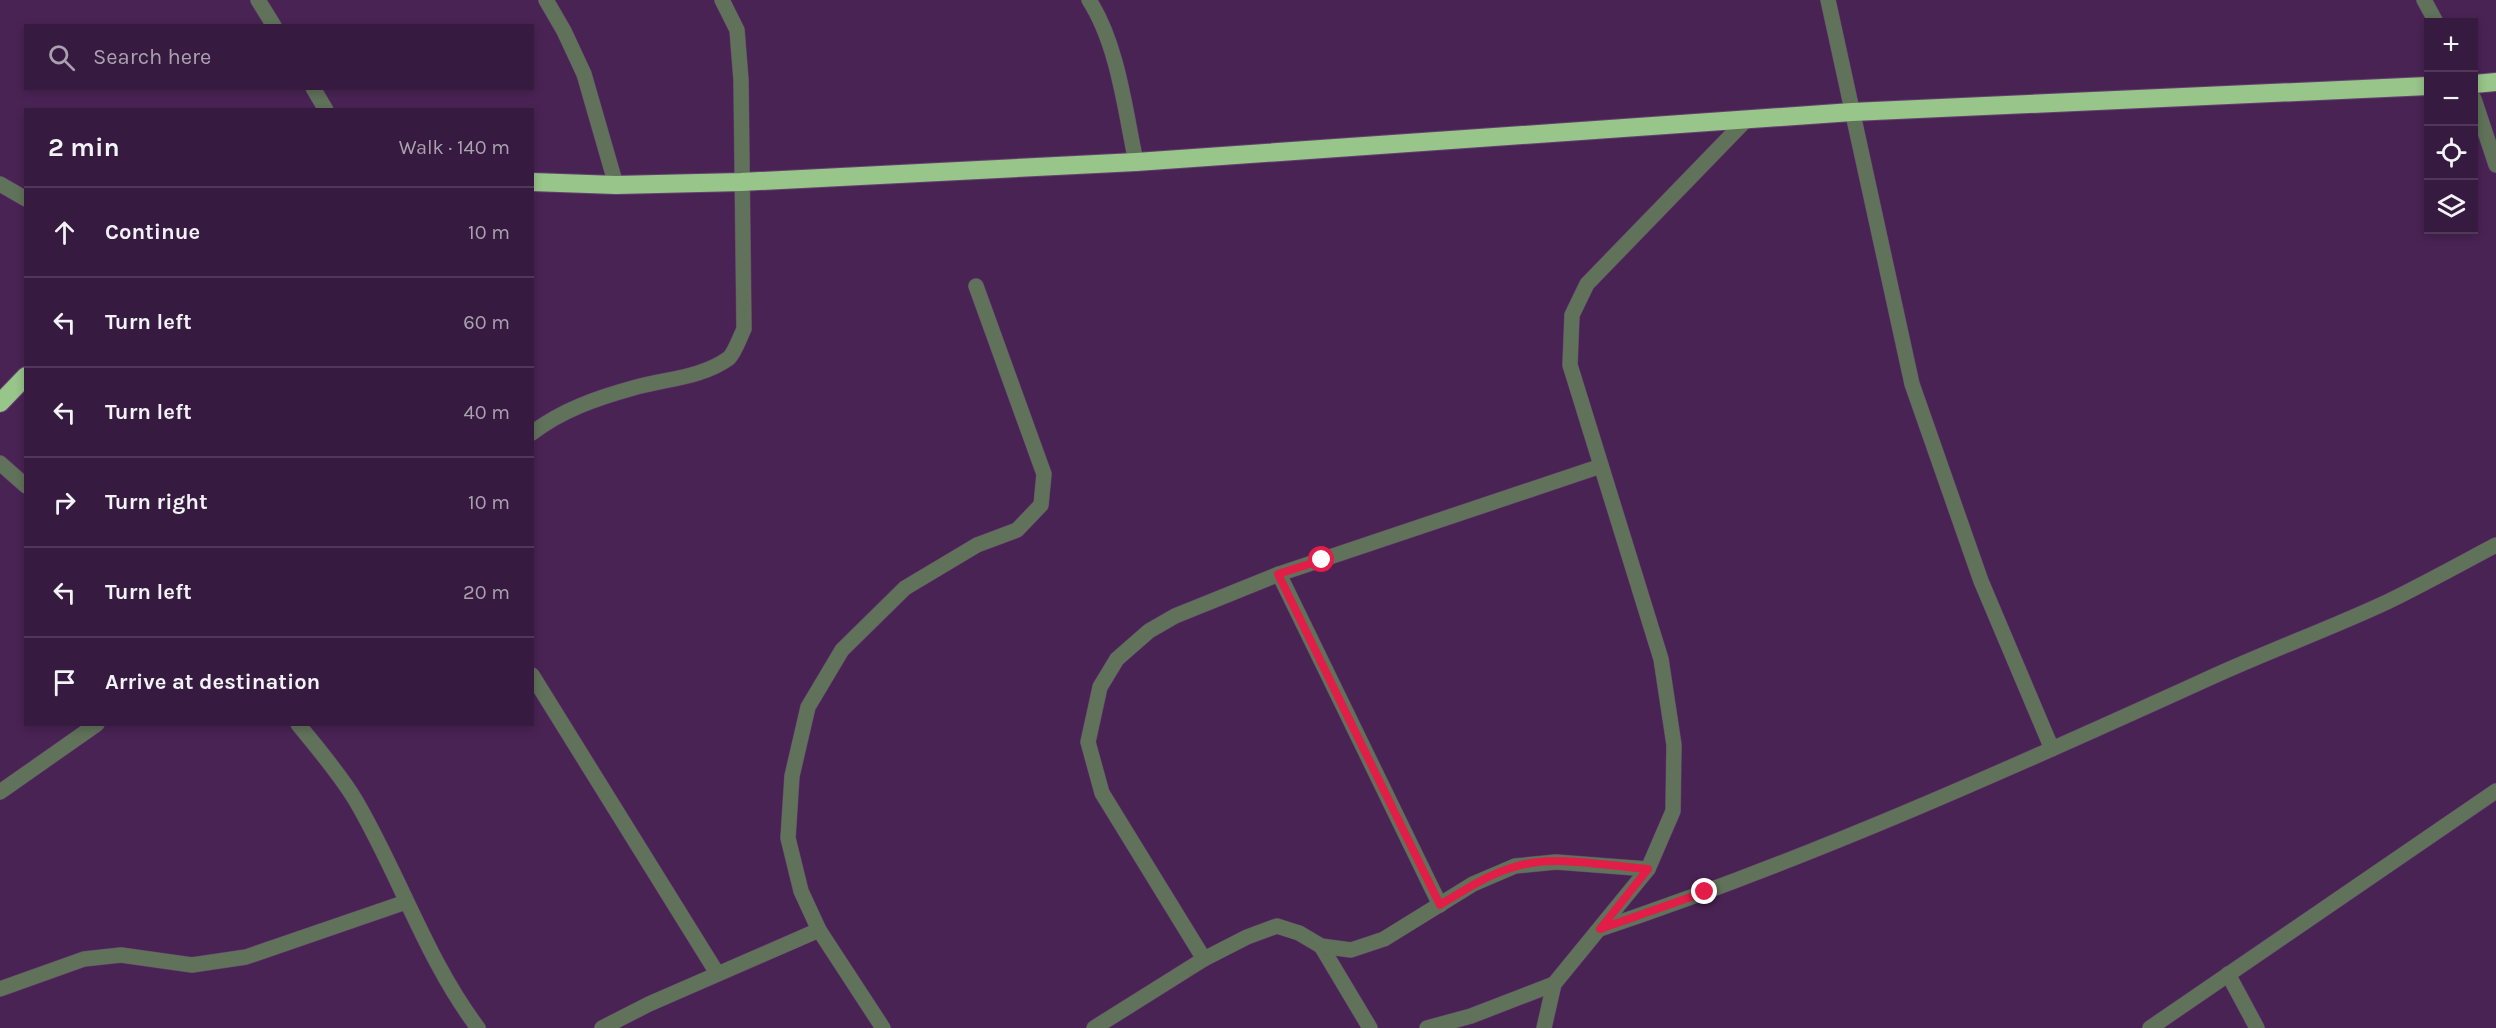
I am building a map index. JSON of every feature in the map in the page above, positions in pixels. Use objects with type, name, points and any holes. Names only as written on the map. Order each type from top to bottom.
[{"type":"highway","points":[[2478,84],[2496,82]]},
{"type":"highway","points":[[534,182],[616,185],[741,182],[1136,162],[1852,112],[2424,86]]},
{"type":"highway","points":[[0,403],[24,378]]},
{"type":"street","points":[[258,0],[273,24]]},
{"type":"street","points":[[546,0],[564,31],[584,74],[616,185]]},
{"type":"street","points":[[534,431],[546,422],[577,406],[633,388],[699,373],[730,357],[744,329],[741,80],[737,30],[722,0]]},
{"type":"street","points":[[1089,0],[1098,14],[1118,74],[1136,162]]},
{"type":"street","points":[[1828,0],[1912,384],[1981,581],[2052,749]]},
{"type":"street","points":[[2424,0],[2434,18]]},
{"type":"street","points":[[314,90],[325,108]]},
{"type":"street","points":[[2478,111],[2496,165]]},
{"type":"street","points":[[1544,1028],[1554,984],[1648,869],[1673,811],[1674,745],[1661,659],[1570,365],[1572,315],[1587,284],[1746,120]]},
{"type":"street","points":[[0,184],[24,198]]},
{"type":"street","points":[[883,1028],[819,930],[801,891],[788,838],[792,776],[808,707],[842,650],[905,588],[977,544],[1017,530],[1041,505],[1044,474],[976,286]]},
{"type":"street","points":[[0,463],[24,484]]},
{"type":"street","points":[[1204,959],[1102,793],[1088,742],[1100,687],[1117,659],[1149,631],[1175,616],[1278,574],[1602,466]]},
{"type":"street","points":[[1600,929],[1675,904],[1816,849],[2052,749],[2237,665],[2387,602],[2496,545]]},
{"type":"street","points":[[1278,574],[1440,905]]},
{"type":"street","points":[[534,678],[717,973]]},
{"type":"street","points":[[0,792],[94,726]]},
{"type":"street","points":[[300,726],[356,800],[450,989],[478,1028]]},
{"type":"street","points":[[2150,1028],[2496,792]]},
{"type":"street","points":[[1094,1028],[1204,959],[1247,937],[1277,926],[1299,933],[1322,946],[1352,950],[1384,939],[1473,884],[1515,866],[1556,862],[1648,869]]},
{"type":"street","points":[[0,990],[84,959],[121,955],[192,965],[246,957],[406,902]]},
{"type":"street","points":[[602,1028],[717,973],[819,930]]},
{"type":"street","points":[[1322,946],[1370,1028]]},
{"type":"street","points":[[2228,974],[2257,1028]]},
{"type":"street","points":[[1427,1028],[1471,1016],[1554,984]]},
{"type":"route","points":[[1322,560],[1278,574],[1440,905],[1473,884],[1515,866],[1556,862],[1648,869],[1600,929],[1705,892]]}]
